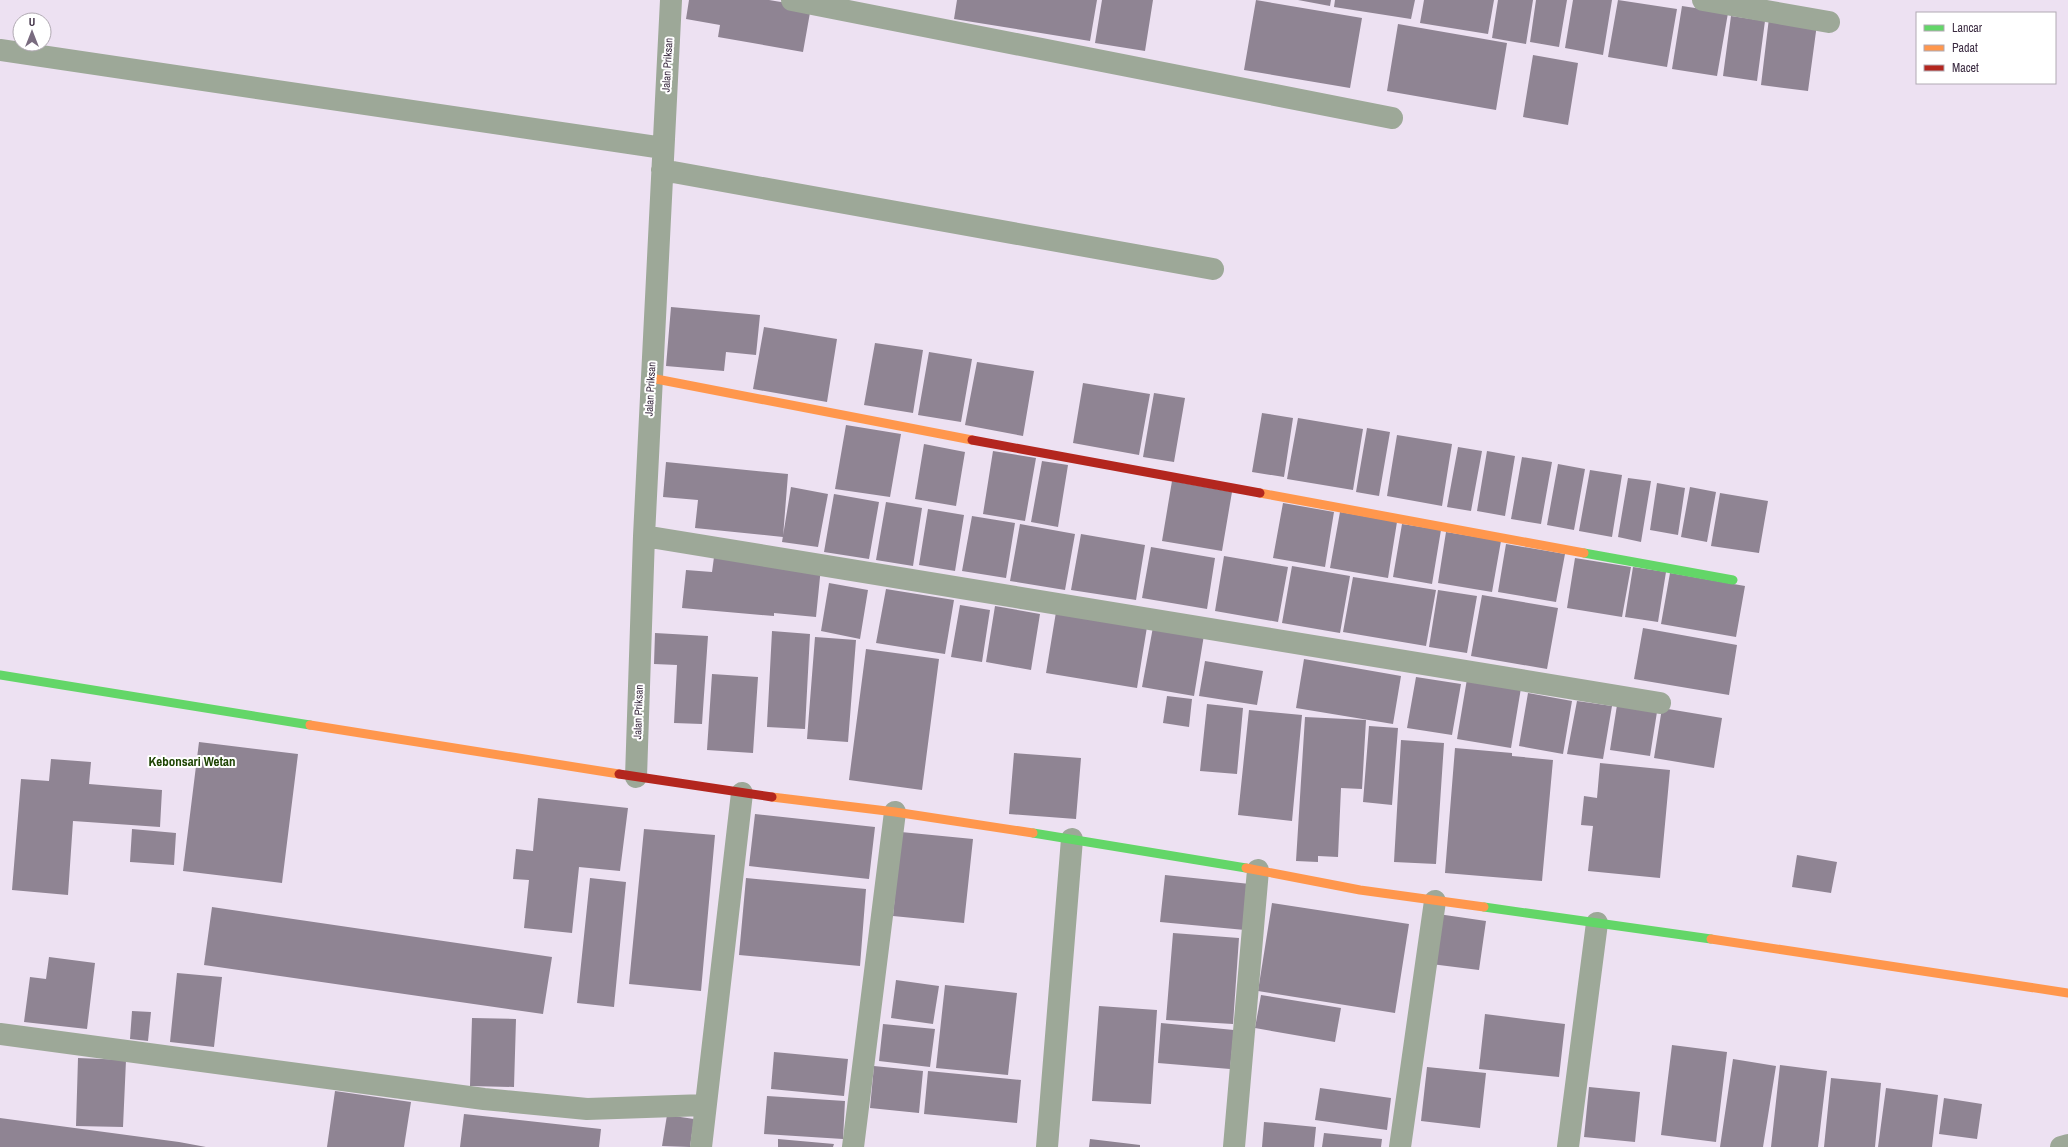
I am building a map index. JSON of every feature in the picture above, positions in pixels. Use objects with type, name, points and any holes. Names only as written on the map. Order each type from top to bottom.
[{"type":"street","name":"Jalan Priksan","points":[[636,777],[651,378],[671,0]]},
{"type":"street","points":[[792,0],[1392,118]]},
{"type":"street","points":[[1703,0],[1829,22]]},
{"type":"street","points":[[0,50],[663,148]]},
{"type":"street","points":[[662,170],[1212,269]]},
{"type":"street","points":[[651,378],[910,429],[1733,580]]},
{"type":"street","points":[[644,536],[1660,703]]},
{"type":"street","points":[[0,675],[636,777],[742,793],[895,812],[1072,839],[1258,870],[1360,890],[1976,978],[2068,993]]},
{"type":"street","points":[[701,1147],[742,793]]},
{"type":"street","points":[[853,1147],[895,812]]},
{"type":"street","points":[[1047,1147],[1072,839]]},
{"type":"street","points":[[1234,1147],[1258,870]]},
{"type":"street","points":[[1400,1147],[1435,901]]},
{"type":"street","points":[[1568,1147],[1597,923]]},
{"type":"street","points":[[0,1034],[484,1100],[587,1109],[705,1105]]},
{"type":"street","points":[[2061,1147],[2068,1145]]},
{"type":"building","points":[[689,0],[769,0],[811,7],[803,52],[718,37],[720,25],[686,19]]},
{"type":"building","points":[[957,0],[1097,0],[1090,41],[954,19]]},
{"type":"building","points":[[1102,0],[1153,0],[1145,51],[1095,43]]},
{"type":"building","points":[[1256,0],[1362,18],[1350,88],[1244,70]]},
{"type":"building","points":[[1298,0],[1331,0],[1330,6]]},
{"type":"building","points":[[1335,0],[1415,0],[1411,19],[1334,7]]},
{"type":"building","points":[[1424,0],[1494,0],[1488,34],[1420,23]]},
{"type":"building","points":[[1498,0],[1533,0],[1526,44],[1492,38]]},
{"type":"building","points":[[1536,0],[1567,0],[1559,47],[1530,42]]},
{"type":"building","points":[[1573,0],[1612,0],[1603,55],[1565,48]]},
{"type":"building","points":[[1618,0],[1677,9],[1667,67],[1608,57]]},
{"type":"building","points":[[1682,6],[1728,13],[1717,76],[1672,69]]},
{"type":"building","points":[[1731,16],[1765,21],[1757,81],[1723,76]]},
{"type":"building","points":[[1769,18],[1817,24],[1808,91],[1761,85]]},
{"type":"building","points":[[1398,24],[1507,43],[1496,110],[1387,91]]},
{"type":"building","points":[[1533,55],[1578,63],[1568,125],[1523,117]]},
{"type":"building","points":[[671,307],[760,315],[756,355],[726,352],[724,371],[666,366]]},
{"type":"building","points":[[764,327],[837,339],[827,402],[753,389]]},
{"type":"building","points":[[875,343],[923,350],[913,413],[864,405]]},
{"type":"building","points":[[929,352],[972,359],[961,422],[918,415]]},
{"type":"building","points":[[977,362],[1034,371],[1023,436],[965,425]]},
{"type":"building","points":[[1083,383],[1150,394],[1139,455],[1073,443]]},
{"type":"building","points":[[1154,393],[1185,398],[1174,462],[1143,457]]},
{"type":"building","points":[[1262,413],[1293,418],[1284,477],[1252,472]]},
{"type":"building","points":[[1298,418],[1363,429],[1353,490],[1287,479]]},
{"type":"building","points":[[846,425],[901,434],[890,497],[835,489]]},
{"type":"building","points":[[1367,428],[1390,432],[1379,496],[1356,492]]},
{"type":"building","points":[[1397,435],[1452,444],[1442,506],[1387,496]]},
{"type":"building","points":[[924,444],[965,452],[956,506],[915,499]]},
{"type":"building","points":[[1458,447],[1482,451],[1471,511],[1447,507]]},
{"type":"building","points":[[993,451],[1036,458],[1025,521],[983,514]]},
{"type":"building","points":[[1487,451],[1515,456],[1505,516],[1477,511]]},
{"type":"building","points":[[1522,457],[1552,462],[1541,524],[1511,519]]},
{"type":"building","points":[[1042,461],[1068,465],[1058,527],[1031,522]]},
{"type":"building","points":[[666,462],[788,474],[783,537],[695,528],[698,500],[663,497]]},
{"type":"building","points":[[1558,464],[1585,469],[1574,530],[1547,525]]},
{"type":"building","points":[[1590,470],[1622,475],[1612,537],[1579,531]]},
{"type":"building","points":[[1628,478],[1651,481],[1641,542],[1618,537]]},
{"type":"building","points":[[1172,481],[1232,492],[1222,551],[1162,541]]},
{"type":"building","points":[[1657,483],[1685,488],[1678,535],[1650,530]]},
{"type":"building","points":[[791,487],[828,494],[818,547],[782,542]]},
{"type":"building","points":[[1690,487],[1716,492],[1707,542],[1681,537]]},
{"type":"building","points":[[1720,493],[1768,501],[1759,553],[1711,546]]},
{"type":"building","points":[[834,494],[879,502],[869,559],[824,552]]},
{"type":"building","points":[[886,502],[922,508],[913,566],[876,560]]},
{"type":"building","points":[[1283,503],[1334,512],[1325,567],[1273,558]]},
{"type":"building","points":[[928,509],[964,515],[955,571],[919,565]]},
{"type":"building","points":[[1340,512],[1397,522],[1388,578],[1330,568]]},
{"type":"building","points":[[972,516],[1015,523],[1006,578],[962,571]]},
{"type":"building","points":[[1020,524],[1075,534],[1065,590],[1010,581]]},
{"type":"building","points":[[1402,524],[1441,530],[1432,584],[1393,577]]},
{"type":"building","points":[[1446,532],[1501,541],[1492,592],[1438,583]]},
{"type":"building","points":[[1081,534],[1145,545],[1136,600],[1071,590]]},
{"type":"building","points":[[1506,544],[1565,554],[1556,602],[1498,592]]},
{"type":"building","points":[[1151,547],[1215,558],[1207,609],[1142,598]]},
{"type":"building","points":[[1224,556],[1288,567],[1278,622],[1215,611]]},
{"type":"building","points":[[714,557],[821,567],[816,617],[774,613],[774,616],[682,608],[686,570],[712,572]]},
{"type":"building","points":[[1575,558],[1631,567],[1622,617],[1567,608]]},
{"type":"building","points":[[1292,566],[1350,576],[1340,633],[1282,623]]},
{"type":"building","points":[[1633,567],[1666,572],[1658,622],[1625,617]]},
{"type":"building","points":[[1670,573],[1745,586],[1736,637],[1661,624]]},
{"type":"building","points":[[1353,577],[1436,590],[1426,646],[1343,632]]},
{"type":"building","points":[[829,583],[868,590],[860,639],[821,631]]},
{"type":"building","points":[[886,589],[954,600],[945,654],[876,643]]},
{"type":"building","points":[[1438,590],[1477,596],[1467,653],[1429,647]]},
{"type":"building","points":[[1482,595],[1558,608],[1547,669],[1471,656]]},
{"type":"building","points":[[960,605],[990,610],[982,662],[951,657]]},
{"type":"building","points":[[995,606],[1040,614],[1031,670],[986,662]]},
{"type":"building","points":[[1056,612],[1147,627],[1137,688],[1046,673]]},
{"type":"building","points":[[1153,627],[1204,635],[1194,696],[1142,687]]},
{"type":"building","points":[[1643,628],[1737,645],[1729,695],[1634,679]]},
{"type":"building","points":[[772,631],[810,634],[805,729],[767,727]]},
{"type":"building","points":[[655,633],[708,636],[702,724],[674,723],[677,665],[654,664]]},
{"type":"building","points":[[815,637],[856,640],[848,742],[807,739]]},
{"type":"building","points":[[866,649],[939,659],[922,790],[849,780]]},
{"type":"building","points":[[1304,659],[1401,676],[1393,724],[1296,708]]},
{"type":"building","points":[[1205,661],[1263,671],[1257,705],[1199,696]]},
{"type":"building","points":[[712,674],[758,677],[753,753],[707,750]]},
{"type":"building","points":[[1416,677],[1461,684],[1452,735],[1407,728]]},
{"type":"building","points":[[1467,679],[1521,688],[1511,748],[1457,739]]},
{"type":"building","points":[[1528,693],[1572,701],[1563,754],[1519,746]]},
{"type":"building","points":[[1167,696],[1192,699],[1189,727],[1163,723]]},
{"type":"building","points":[[1577,701],[1612,706],[1603,759],[1567,754]]},
{"type":"building","points":[[1207,704],[1243,708],[1237,774],[1200,771]]},
{"type":"building","points":[[1617,705],[1657,712],[1650,756],[1610,750]]},
{"type":"building","points":[[1662,708],[1722,718],[1714,768],[1654,758]]},
{"type":"building","points":[[1249,710],[1302,715],[1292,821],[1238,815]]},
{"type":"building","points":[[1305,717],[1366,720],[1362,789],[1341,788],[1338,857],[1318,856],[1318,862],[1296,861]]},
{"type":"building","points":[[1369,726],[1398,728],[1392,805],[1363,802]]},
{"type":"building","points":[[1401,740],[1444,743],[1436,864],[1394,862]]},
{"type":"building","points":[[199,742],[298,754],[282,883],[183,871]]},
{"type":"building","points":[[1455,748],[1512,753],[1512,756],[1553,760],[1542,881],[1445,873]]},
{"type":"building","points":[[1014,753],[1081,758],[1076,819],[1009,814]]},
{"type":"building","points":[[51,759],[91,762],[89,784],[162,790],[160,827],[73,821],[68,895],[12,890],[21,779],[49,781]]},
{"type":"building","points":[[1600,763],[1670,770],[1660,878],[1588,871],[1593,826],[1581,825],[1584,796],[1597,798]]},
{"type":"building","points":[[538,798],[628,808],[620,871],[579,867],[572,933],[524,928],[529,880],[513,879],[516,849],[533,851]]},
{"type":"building","points":[[755,814],[875,827],[869,879],[749,866]]},
{"type":"building","points":[[132,829],[176,833],[174,865],[130,862]]},
{"type":"building","points":[[644,829],[715,835],[701,991],[629,984]]},
{"type":"building","points":[[901,832],[973,839],[964,923],[893,916]]},
{"type":"building","points":[[1797,855],[1837,862],[1831,893],[1792,887]]},
{"type":"building","points":[[1165,875],[1250,884],[1245,930],[1160,922]]},
{"type":"building","points":[[590,878],[626,882],[614,1007],[577,1003]]},
{"type":"building","points":[[746,878],[866,889],[860,966],[739,955]]},
{"type":"building","points":[[1272,903],[1409,924],[1395,1013],[1258,991]]},
{"type":"building","points":[[212,907],[552,957],[543,1014],[204,965]]},
{"type":"building","points":[[1438,914],[1486,921],[1479,970],[1431,964]]},
{"type":"building","points":[[1173,933],[1239,938],[1233,1024],[1166,1020]]},
{"type":"building","points":[[49,957],[95,963],[87,1029],[24,1022],[30,977],[46,979]]},
{"type":"building","points":[[177,973],[222,977],[214,1047],[170,1042]]},
{"type":"building","points":[[896,980],[939,986],[933,1024],[891,1018]]},
{"type":"building","points":[[945,985],[1017,993],[1008,1075],[936,1068]]},
{"type":"building","points":[[1261,995],[1341,1008],[1335,1042],[1255,1028]]},
{"type":"building","points":[[1099,1006],[1157,1010],[1151,1104],[1092,1101]]},
{"type":"building","points":[[132,1011],[151,1012],[148,1041],[130,1039]]},
{"type":"building","points":[[1485,1014],[1565,1024],[1559,1077],[1479,1069]]},
{"type":"building","points":[[472,1018],[516,1019],[514,1087],[470,1086]]},
{"type":"building","points":[[1161,1023],[1234,1030],[1230,1069],[1158,1063]]},
{"type":"building","points":[[883,1024],[935,1029],[930,1067],[879,1061]]},
{"type":"building","points":[[1672,1045],[1727,1052],[1716,1142],[1661,1135]]},
{"type":"building","points":[[774,1052],[848,1059],[844,1096],[771,1089]]},
{"type":"building","points":[[78,1058],[126,1060],[123,1127],[76,1126]]},
{"type":"building","points":[[1733,1059],[1776,1066],[1763,1147],[1720,1147]]},
{"type":"building","points":[[1780,1065],[1827,1071],[1818,1147],[1771,1147]]},
{"type":"building","points":[[874,1066],[923,1071],[919,1113],[870,1108]]},
{"type":"building","points":[[1427,1067],[1486,1073],[1480,1128],[1421,1121]]},
{"type":"building","points":[[928,1071],[1021,1080],[1017,1123],[924,1114]]},
{"type":"building","points":[[1831,1078],[1881,1083],[1875,1147],[1824,1147]]},
{"type":"building","points":[[1589,1087],[1640,1092],[1635,1142],[1584,1137]]},
{"type":"building","points":[[1320,1088],[1391,1098],[1387,1130],[1315,1120]]},
{"type":"building","points":[[1886,1088],[1938,1095],[1932,1147],[1878,1147]]},
{"type":"building","points":[[335,1091],[411,1102],[404,1147],[327,1147]]},
{"type":"building","points":[[767,1096],[845,1101],[843,1139],[764,1134]]},
{"type":"building","points":[[1944,1098],[1982,1104],[1977,1139],[1939,1134]]},
{"type":"building","points":[[464,1114],[601,1129],[599,1147],[460,1147]]},
{"type":"building","points":[[667,1115],[694,1119],[690,1147],[662,1146]]},
{"type":"building","points":[[0,1118],[179,1142],[206,1147],[0,1147]]},
{"type":"building","points":[[1264,1122],[1316,1127],[1314,1147],[1262,1147]]},
{"type":"building","points":[[1324,1133],[1382,1139],[1381,1147],[1322,1147]]},
{"type":"building","points":[[778,1139],[834,1144],[833,1147],[778,1147]]},
{"type":"building","points":[[1090,1139],[1140,1145],[1140,1147],[1089,1147]]},
{"type":"traffic: fast","points":[[1584,553],[1733,580]]},
{"type":"traffic: fast","points":[[0,675],[310,725]]},
{"type":"traffic: fast","points":[[1033,833],[1246,868]]},
{"type":"traffic: fast","points":[[1484,907],[1711,939]]},
{"type":"traffic: slow","points":[[651,378],[972,440]]},
{"type":"traffic: slow","points":[[1260,493],[1584,553]]},
{"type":"traffic: slow","points":[[310,725],[619,774]]},
{"type":"traffic: slow","points":[[772,797],[895,812],[1033,833]]},
{"type":"traffic: slow","points":[[1246,868],[1360,890],[1484,907]]},
{"type":"traffic: slow","points":[[1711,939],[2068,993]]},
{"type":"traffic: jam","points":[[972,440],[1260,493]]},
{"type":"traffic: jam","points":[[619,774],[772,797]]},
{"type":"district","name":"Kebonsari Wetan","points":[[192,761]]}]
